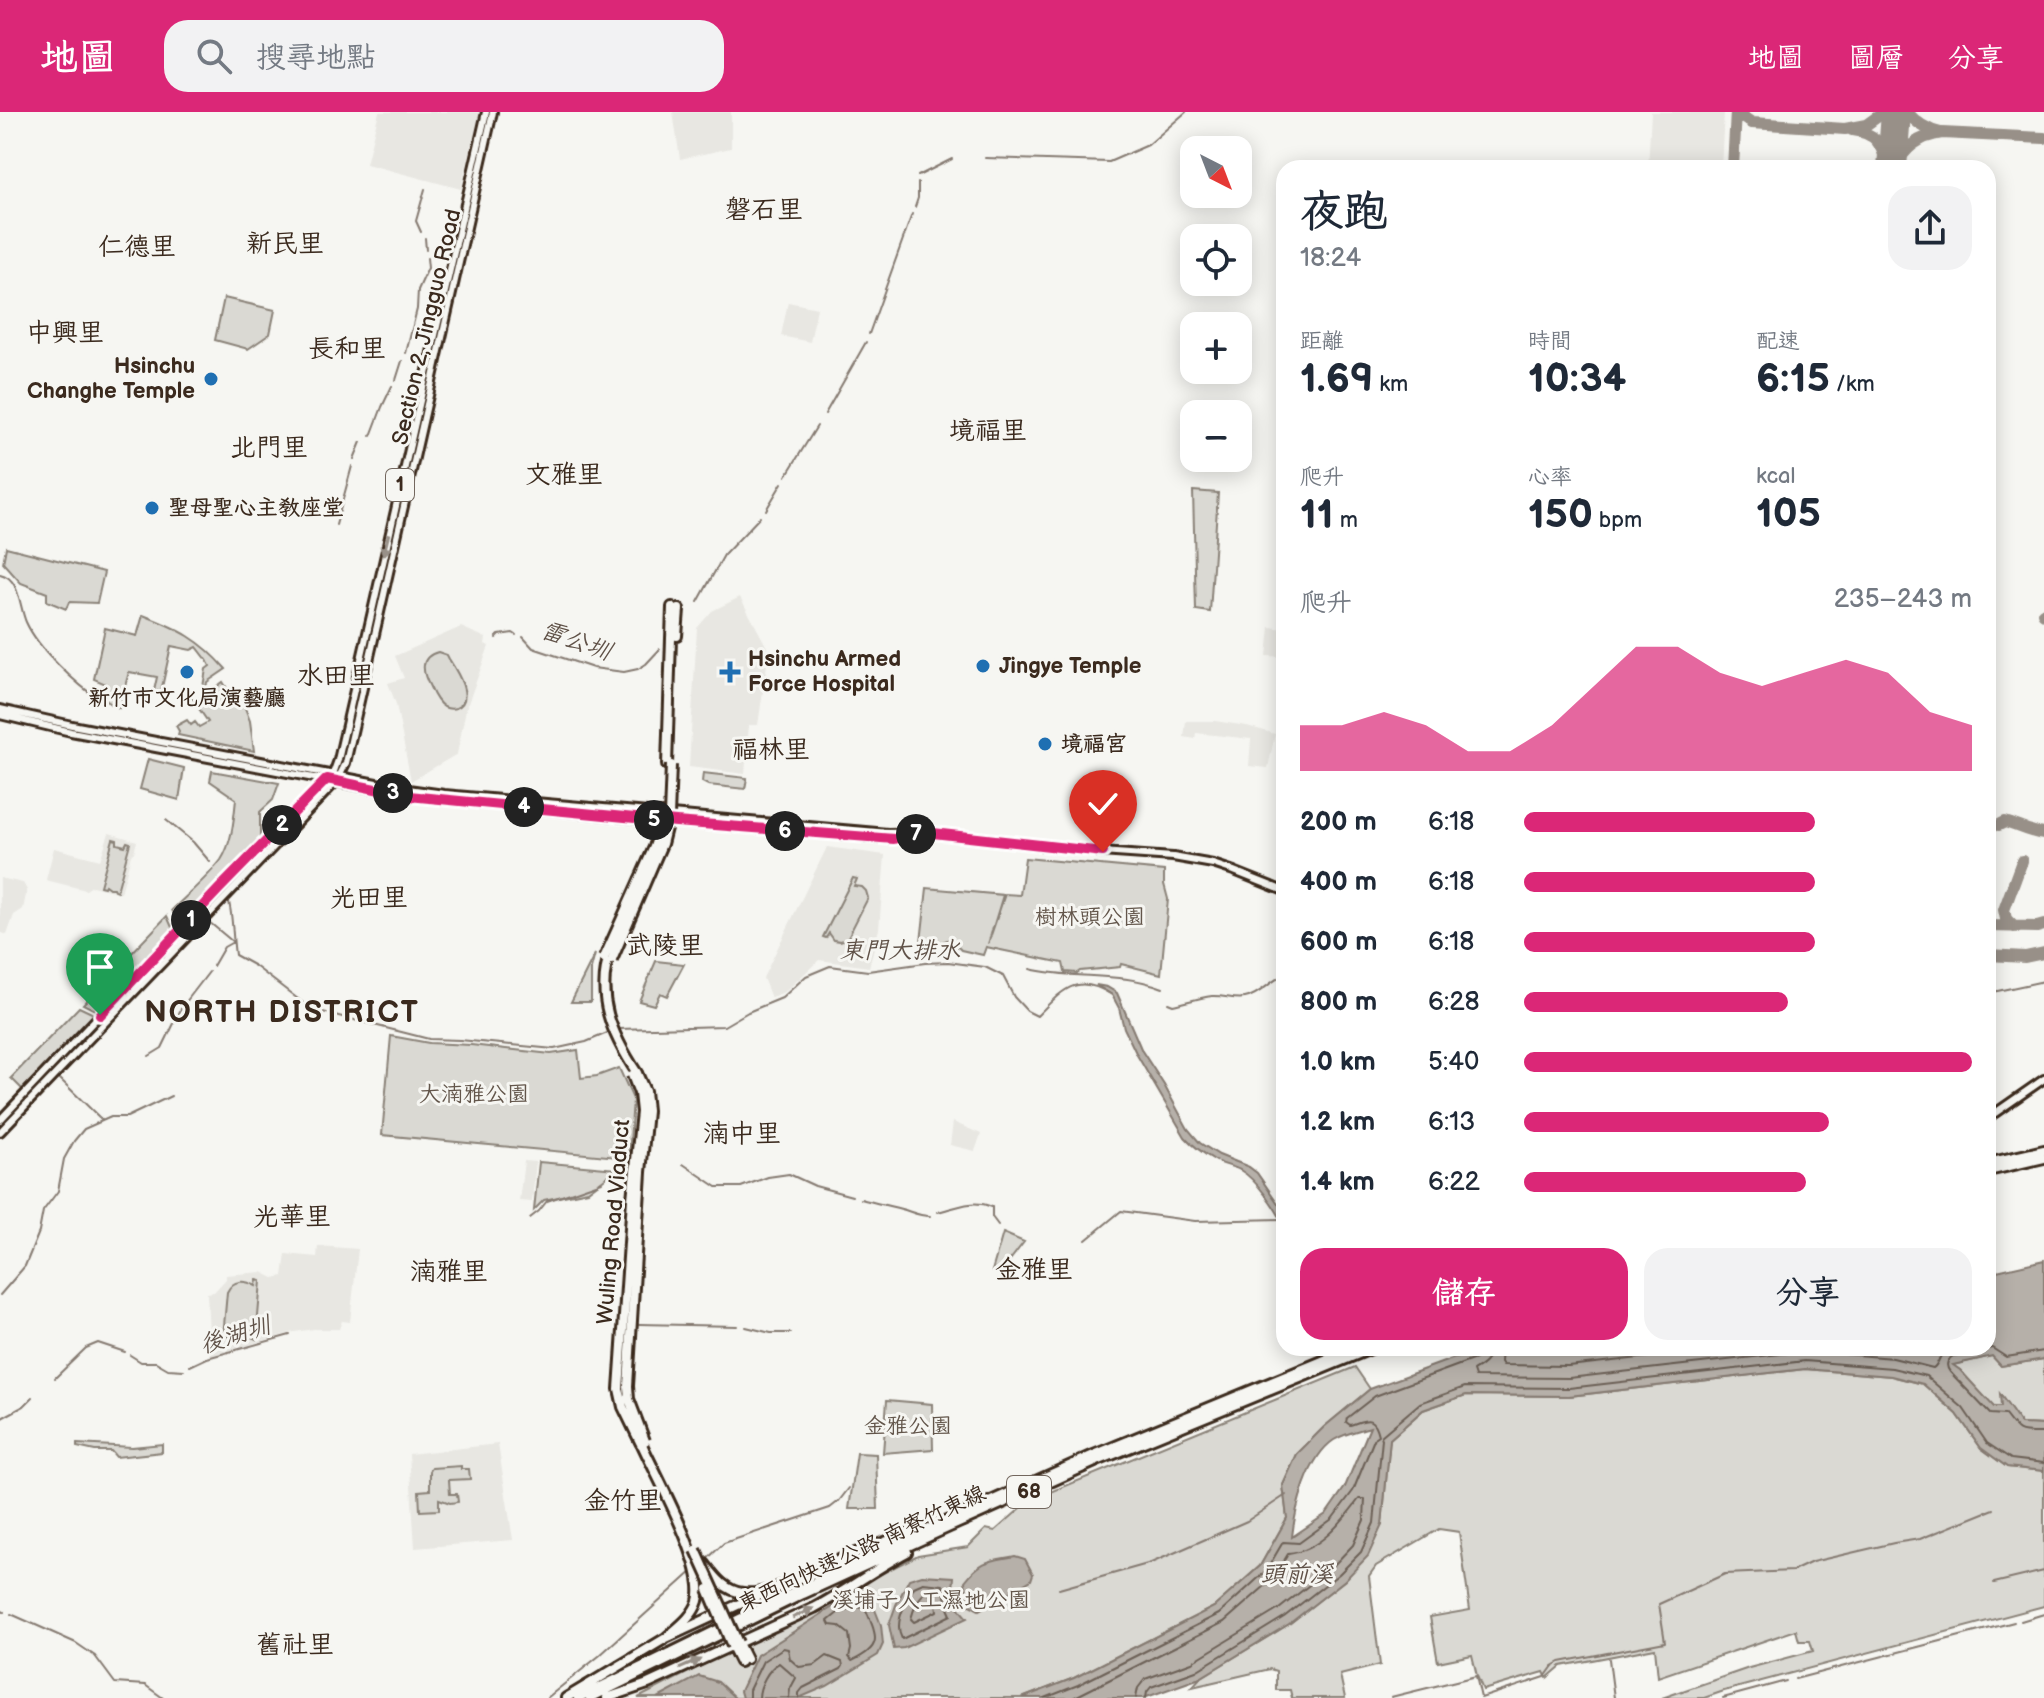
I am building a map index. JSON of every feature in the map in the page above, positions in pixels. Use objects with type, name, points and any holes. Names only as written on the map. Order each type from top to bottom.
[{"type":"highway","name":"Wuling Road Viaduct","points":[[676,608],[666,829],[656,862],[612,960],[608,993],[612,1019],[635,1074],[641,1112],[619,1389],[623,1407],[644,1443],[743,1661]]},
{"type":"highway","name":"Wuling Road Viaduct","points":[[635,1074],[602,1013],[599,980],[608,947],[660,833],[669,765]]},
{"type":"highway","points":[[632,886],[632,905]]},
{"type":"highway","points":[[635,1074],[607,1016],[604,986],[606,964],[632,905],[648,889]]},
{"type":"highway","points":[[1996,1161],[2044,1150]]},
{"type":"highway","points":[[1996,1169],[2044,1158]]},
{"type":"highway","points":[[631,1176],[636,1198],[624,1396],[644,1443]]},
{"type":"highway","points":[[636,1198],[644,1177]]},
{"type":"highway","name":"東西向快速公路 南寮竹東線","points":[[578,1698],[1094,1455],[1335,1356]]},
{"type":"highway","name":"東西向快速公路 南寮竹東線","points":[[944,1526],[1353,1356]]},
{"type":"highway","points":[[566,1698],[666,1638],[775,1588],[928,1526],[944,1526]]},
{"type":"highway","points":[[607,1698],[648,1684],[837,1596],[879,1568],[929,1541],[944,1526]]},
{"type":"highway","points":[[694,1551],[715,1578],[730,1590],[750,1594],[775,1588]]},
{"type":"highway","points":[[666,1638],[692,1613],[699,1598],[694,1551]]},
{"type":"highway","name":"東西向快速公路 南寮竹東線","points":[[590,1698],[689,1646]]},
{"type":"main road","name":"Section 2, Jingguo Road","points":[[334,777],[486,112]]},
{"type":"main road","name":"Section 2, Jingguo Road","points":[[334,777],[346,763],[493,112]]},
{"type":"main road","points":[[0,712],[72,729],[334,777],[409,796],[666,822],[894,839],[924,832],[1173,857],[1213,864],[1276,888]]},
{"type":"main road","name":"1","points":[[0,1120],[219,889],[334,777]]},
{"type":"main road","name":"1","points":[[0,1132],[234,887],[334,777]]},
{"type":"main road","points":[[1996,1112],[2044,1079]]},
{"type":"shaded area","points":[[379,112],[480,112],[461,189],[366,164]]},
{"type":"shaded area","points":[[673,112],[731,112],[731,148],[680,159]]},
{"type":"shaded area","points":[[1651,112],[1724,112],[1721,160],[1648,160]]},
{"type":"shaded area","points":[[788,302],[817,308],[810,342],[781,336]]},
{"type":"shaded area","name":"Hsinchu Armed Force Hospital","points":[[740,597],[769,651],[758,725],[749,725],[745,774],[689,767],[697,628],[712,611]]},
{"type":"shaded area","points":[[461,627],[486,638],[485,644],[489,646],[466,709],[457,754],[411,781],[396,704],[388,683],[404,678],[395,656]]},
{"type":"shaded area","points":[[1270,627],[1276,628],[1276,657],[1267,656]]},
{"type":"shaded area","points":[[1186,721],[1215,721],[1275,734],[1268,768],[1249,766],[1251,739],[1196,733],[1195,739],[1184,737]]},
{"type":"shaded area","points":[[109,833],[137,841],[121,893],[92,886],[86,890],[46,880],[54,848],[100,860]]},
{"type":"shaded area","points":[[827,847],[885,855],[879,929],[869,967],[819,960],[786,991],[771,998],[763,978]]},
{"type":"shaded area","points":[[0,878],[23,883],[27,890],[23,909],[14,915],[7,935],[0,932]]},
{"type":"shaded area","points":[[953,1122],[981,1134],[975,1151],[950,1145]]},
{"type":"shaded area","points":[[524,1161],[536,1162],[532,1202],[519,1201]]},
{"type":"shaded area","points":[[318,1246],[358,1249],[350,1322],[342,1321],[339,1329],[294,1332],[210,1356],[207,1293],[214,1292],[226,1275],[262,1272],[274,1278],[283,1276],[286,1254],[317,1257]]},
{"type":"shaded area","points":[[498,1444],[513,1540],[415,1548],[409,1454]]},
{"type":"green space","points":[[224,298],[275,310],[270,334],[248,349],[215,340]]},
{"type":"green space","points":[[1193,491],[1218,493],[1210,612],[1196,610]]},
{"type":"green space","points":[[6,547],[104,572],[97,603],[69,602],[66,609],[47,601],[47,593],[21,583],[3,563]]},
{"type":"green space","points":[[143,615],[188,636],[226,669],[207,682],[205,695],[223,682],[237,704],[242,700],[250,721],[254,751],[178,735],[176,726],[187,720],[199,727],[208,722],[191,697],[201,699],[206,669],[210,666],[197,647],[191,650],[171,646],[161,692],[154,691],[157,677],[129,672],[119,708],[103,699],[106,684],[94,679],[105,628],[137,636]]},
{"type":"green space","points":[[438,652],[447,655],[463,685],[464,699],[456,708],[447,708],[439,703],[425,676],[425,661]]},
{"type":"green space","points":[[148,759],[184,768],[179,800],[140,789]]},
{"type":"green space","points":[[212,771],[279,783],[273,800],[260,812],[260,842],[180,925],[172,910],[221,860],[232,831],[236,799],[210,781]]},
{"type":"green space","points":[[703,773],[747,778],[745,789],[708,785],[702,782]]},
{"type":"green space","points":[[113,839],[125,846],[127,842],[130,843],[117,891],[100,886]]},
{"type":"green space","name":"樹林頭公園","points":[[1025,858],[1164,871],[1168,899],[1161,974],[1121,964],[1120,967],[1065,972],[1063,963],[986,947],[983,955],[961,950],[950,939],[920,951],[927,888],[1003,895],[988,944],[1005,894],[1020,895]]},
{"type":"green space","points":[[853,878],[857,879],[854,886],[862,887],[868,898],[847,939],[834,940],[829,933],[826,938],[823,937]]},
{"type":"green space","points":[[167,916],[175,934],[99,1012],[83,1004]]},
{"type":"green space","points":[[595,954],[591,969],[591,1002],[571,1002]]},
{"type":"green space","points":[[656,961],[684,964],[667,996],[660,993],[654,1005],[639,1001]]},
{"type":"green space","points":[[79,1007],[96,1015],[24,1091],[11,1078]]},
{"type":"green space","name":"大湳雅公園","points":[[391,1036],[429,1043],[551,1054],[578,1050],[581,1078],[619,1068],[633,1099],[629,1158],[382,1135]]},
{"type":"green space","points":[[539,1162],[617,1169],[588,1191],[544,1200],[534,1210]]},
{"type":"green space","points":[[1003,1233],[1024,1242],[1000,1273],[992,1271]]},
{"type":"green space","points":[[257,1280],[261,1281],[256,1339],[252,1337],[239,1341],[229,1336],[223,1337],[227,1292],[240,1282],[256,1286]]},
{"type":"green space","points":[[1992,1356],[2001,1366],[2044,1359],[2044,1425],[2021,1424],[2001,1396],[2001,1407],[1994,1408],[1952,1365]]},
{"type":"green space","name":"溪埔子人工濕地公園","points":[[1355,1367],[1370,1389],[1297,1454],[1283,1485],[1287,1518],[1260,1566],[1214,1607],[1074,1678],[1022,1698],[638,1698],[918,1555],[968,1547],[986,1529],[995,1531],[1029,1501]]},
{"type":"green space","points":[[1805,1369],[1891,1376],[1923,1384],[1957,1414],[1981,1448],[2007,1467],[2044,1471],[2044,1606],[1704,1698],[1662,1698],[1749,1668],[1813,1651],[1810,1641],[1799,1641],[1796,1630],[1658,1677],[1655,1648],[1561,1666],[1547,1678],[1544,1672],[1483,1690],[1472,1655],[1438,1662],[1430,1617],[1470,1610],[1459,1532],[1439,1529],[1376,1566],[1369,1576],[1380,1665],[1340,1675],[1345,1698],[1292,1698],[1290,1690],[1276,1690],[1276,1671],[1270,1669],[1192,1687],[1200,1678],[1289,1624],[1345,1580],[1382,1525],[1390,1439],[1423,1410],[1466,1395],[1570,1396]]},
{"type":"green space","name":"金雅公園","points":[[887,1400],[932,1404],[933,1449],[883,1453]]},
{"type":"green space","points":[[77,1444],[132,1447],[162,1444],[162,1452],[116,1457],[111,1451],[95,1451],[77,1447]]},
{"type":"green space","points":[[857,1453],[876,1454],[878,1509],[849,1509]]},
{"type":"green space","points":[[461,1466],[461,1469],[469,1469],[470,1479],[449,1480],[450,1494],[457,1494],[458,1502],[439,1499],[439,1510],[420,1511],[419,1491],[430,1490],[432,1468]]},
{"type":"water","points":[[1096,985],[1117,993],[1142,1051],[1188,1129],[1200,1143],[1257,1173],[1276,1200],[1276,1210],[1246,1174],[1212,1158],[1185,1137],[1137,1055],[1112,995]]},
{"type":"water","name":"頭前溪","points":[[2044,1260],[2044,1359],[2001,1366],[1992,1356],[1996,1356],[1996,1271]]},
{"type":"water","name":"頭前溪","points":[[1460,1356],[1992,1356],[1953,1365],[1994,1407],[2001,1407],[2000,1394],[2021,1424],[2044,1425],[2044,1471],[2007,1467],[1981,1448],[1957,1414],[1923,1384],[1891,1376],[1805,1369],[1569,1396],[1466,1395],[1423,1410],[1390,1439],[1382,1525],[1368,1556],[1345,1580],[1289,1624],[1200,1678],[1144,1698],[1022,1698],[1074,1678],[1214,1607],[1260,1566],[1287,1518],[1283,1485],[1297,1454],[1370,1389]],"holes":[[[1370,1427],[1345,1487],[1326,1514],[1292,1537],[1300,1498],[1317,1458],[1334,1440]]]},
{"type":"water","points":[[1015,1556],[1025,1559],[1033,1574],[1031,1580],[979,1610],[968,1604],[965,1581],[971,1574],[987,1562]]},
{"type":"water","points":[[922,1575],[954,1577],[954,1599],[967,1618],[904,1648],[894,1649],[889,1625],[896,1605],[909,1579]]},
{"type":"water","points":[[856,1598],[872,1602],[881,1625],[883,1644],[878,1655],[827,1686],[799,1698],[742,1698],[740,1691],[757,1655],[836,1605]]},
{"type":"water","points":[[699,1676],[718,1682],[735,1698],[658,1698]]},
{"type":"waterway","points":[[985,158],[1109,162],[1148,145],[1186,112]]},
{"type":"waterway","name":"雷公圳","points":[[918,176],[952,159]]},
{"type":"waterway","name":"雷公圳","points":[[915,207],[918,183]]},
{"type":"waterway","points":[[421,232],[416,221],[425,189]]},
{"type":"waterway","name":"雷公圳","points":[[869,334],[912,214]]},
{"type":"waterway","points":[[425,238],[426,250]]},
{"type":"waterway","points":[[406,353],[417,309],[418,290],[428,268],[427,258]]},
{"type":"waterway","name":"雷公圳","points":[[825,414],[866,342]]},
{"type":"waterway","points":[[396,380],[402,361]]},
{"type":"waterway","points":[[371,436],[392,386]]},
{"type":"waterway","name":"雷公圳","points":[[786,476],[817,426]]},
{"type":"waterway","points":[[354,459],[361,442]]},
{"type":"waterway","points":[[336,525],[352,466]]},
{"type":"waterway","name":"雷公圳","points":[[766,510],[782,483]]},
{"type":"waterway","name":"雷公圳","points":[[698,602],[724,555],[760,517]]},
{"type":"waterway","name":"東門大排水","points":[[0,574],[12,581],[26,622],[39,643],[69,676],[101,701]]},
{"type":"waterway","name":"雷公圳","points":[[496,638],[499,635],[516,635]]},
{"type":"waterway","name":"雷公圳","points":[[523,637],[533,648],[593,668],[624,672],[646,664],[660,649]]},
{"type":"waterway","name":"東門大排水","points":[[166,820],[193,842],[210,862]]},
{"type":"waterway","name":"東門大排水","points":[[225,888],[235,955],[255,966],[311,1009],[429,1039],[554,1049],[586,1042],[612,1031]]},
{"type":"waterway","name":"東門大排水","points":[[209,922],[233,942],[224,947],[213,966]]},
{"type":"waterway","name":"東門大排水","points":[[618,1029],[724,1026],[782,998],[806,976],[830,966],[868,971],[948,962],[985,967],[1003,976],[1014,997],[1027,1011],[1037,1016],[1071,987],[1089,985],[1112,995]]},
{"type":"waterway","points":[[1030,969],[1130,979],[1163,988]]},
{"type":"waterway","points":[[149,1056],[162,1048],[182,1007],[209,972]]},
{"type":"waterway","points":[[1168,1003],[1173,1005],[1212,996],[1245,998],[1276,980]]},
{"type":"waterway","points":[[1996,991],[2044,981]]},
{"type":"waterway","points":[[58,1077],[102,1120]]},
{"type":"waterway","points":[[0,1295],[25,1266],[39,1232],[43,1211],[58,1191],[64,1159],[84,1129],[111,1117],[127,1117],[171,1096]]},
{"type":"waterway","name":"後湖圳","points":[[683,1164],[717,1187],[741,1187],[768,1177],[789,1174],[815,1186],[852,1196]]},
{"type":"waterway","name":"後湖圳","points":[[530,1218],[547,1201],[602,1182]]},
{"type":"waterway","name":"後湖圳","points":[[861,1199],[930,1216]]},
{"type":"waterway","name":"後湖圳","points":[[938,1212],[965,1205],[985,1205],[992,1207],[992,1217],[998,1225]]},
{"type":"waterway","points":[[1086,1240],[1121,1211],[1195,1221],[1276,1219]]},
{"type":"waterway","points":[[639,1324],[737,1326]]},
{"type":"waterway","points":[[746,1327],[771,1333],[791,1333]]},
{"type":"waterway","name":"後湖圳","points":[[190,1366],[207,1358],[290,1335]]},
{"type":"waterway","name":"後湖圳","points":[[55,1378],[86,1348],[98,1343],[125,1352]]},
{"type":"waterway","name":"後湖圳","points":[[130,1355],[141,1362],[156,1362],[168,1369],[184,1370]]},
{"type":"waterway","name":"後湖圳","points":[[0,1419],[24,1406],[33,1397]]},
{"type":"waterway","points":[[705,1561],[724,1543],[830,1508],[849,1488]]},
{"type":"waterway","points":[[1059,1589],[1151,1563],[1247,1521],[1286,1495]]},
{"type":"waterway","points":[[1391,1697],[1476,1676],[1481,1698],[1545,1677],[1560,1662],[1665,1642],[1659,1604],[1725,1574],[1793,1571],[1812,1562],[1920,1539],[1994,1509]]},
{"type":"waterway","points":[[547,1698],[599,1656],[694,1570]]},
{"type":"waterway","points":[[1994,1583],[2044,1571]]},
{"type":"waterway","points":[[0,1610],[4,1612]]},
{"type":"waterway","points":[[11,1614],[76,1643],[95,1656],[115,1683],[145,1685],[163,1698]]},
{"type":"waterway","points":[[2021,1621],[2044,1614]]},
{"type":"waterway","points":[[1795,1679],[2014,1622]]},
{"type":"waterway","points":[[1609,1659],[1614,1698]]},
{"type":"waterway","points":[[1723,1698],[1786,1681]]},
{"type":"taxiway","points":[[1733,160],[1736,112]]},
{"type":"taxiway","points":[[1740,112],[1752,123],[1845,129],[1866,125],[1884,112]]},
{"type":"taxiway","points":[[1907,112],[1922,126],[1941,133]]},
{"type":"taxiway","points":[[1852,130],[1873,137],[1886,160]]},
{"type":"taxiway","points":[[1900,160],[1908,148],[1920,140],[1942,133],[2044,138]]},
{"type":"taxiway","points":[[1999,825],[2005,822],[2044,834]]},
{"type":"taxiway","points":[[2014,927],[2006,919],[2004,910],[2022,861]]},
{"type":"taxiway","points":[[1996,926],[2044,925]]},
{"type":"taxiway","points":[[1996,955],[2025,957],[2044,953]]},
{"type":"runway","points":[[1893,160],[1896,112]]},
{"type":"place","name":"Hsinchu Changhe Temple","points":[[211,379]]},
{"type":"place","name":"聖母聖心主教座堂","points":[[152,508]]},
{"type":"place","name":"Jingye Temple","points":[[983,666]]},
{"type":"place","name":"新竹市文化局演藝廳","points":[[187,672]]},
{"type":"place","name":"Hsinchu Armed Force Hospital","points":[[730,672]]},
{"type":"place","name":"境福宮","points":[[1045,744]]},
{"type":"district","name":"磐石里","points":[[764,210]]},
{"type":"district","name":"新民里","points":[[285,244]]},
{"type":"district","name":"仁德里","points":[[137,247]]},
{"type":"district","name":"中興里","points":[[65,333]]},
{"type":"district","name":"長和里","points":[[347,349]]},
{"type":"district","name":"境福里","points":[[988,431]]},
{"type":"district","name":"北門里","points":[[269,448]]},
{"type":"district","name":"文雅里","points":[[564,475]]},
{"type":"district","name":"水田里","points":[[336,676]]},
{"type":"district","name":"福林里","points":[[771,750]]},
{"type":"district","name":"光田里","points":[[369,898]]},
{"type":"district","name":"武陵里","points":[[665,946]]},
{"type":"district","name":"NORTH DISTRICT","points":[[282,1013]]},
{"type":"district","name":"湳中里","points":[[742,1134]]},
{"type":"district","name":"光華里","points":[[292,1217]]},
{"type":"district","name":"金雅里","points":[[1034,1270]]},
{"type":"district","name":"湳雅里","points":[[449,1272]]},
{"type":"district","name":"金竹里","points":[[623,1501]]},
{"type":"district","name":"舊社里","points":[[295,1645]]},
{"type":"route","points":[[100,1015],[327,779],[409,796],[656,821],[894,839],[924,832],[1103,852]]}]
